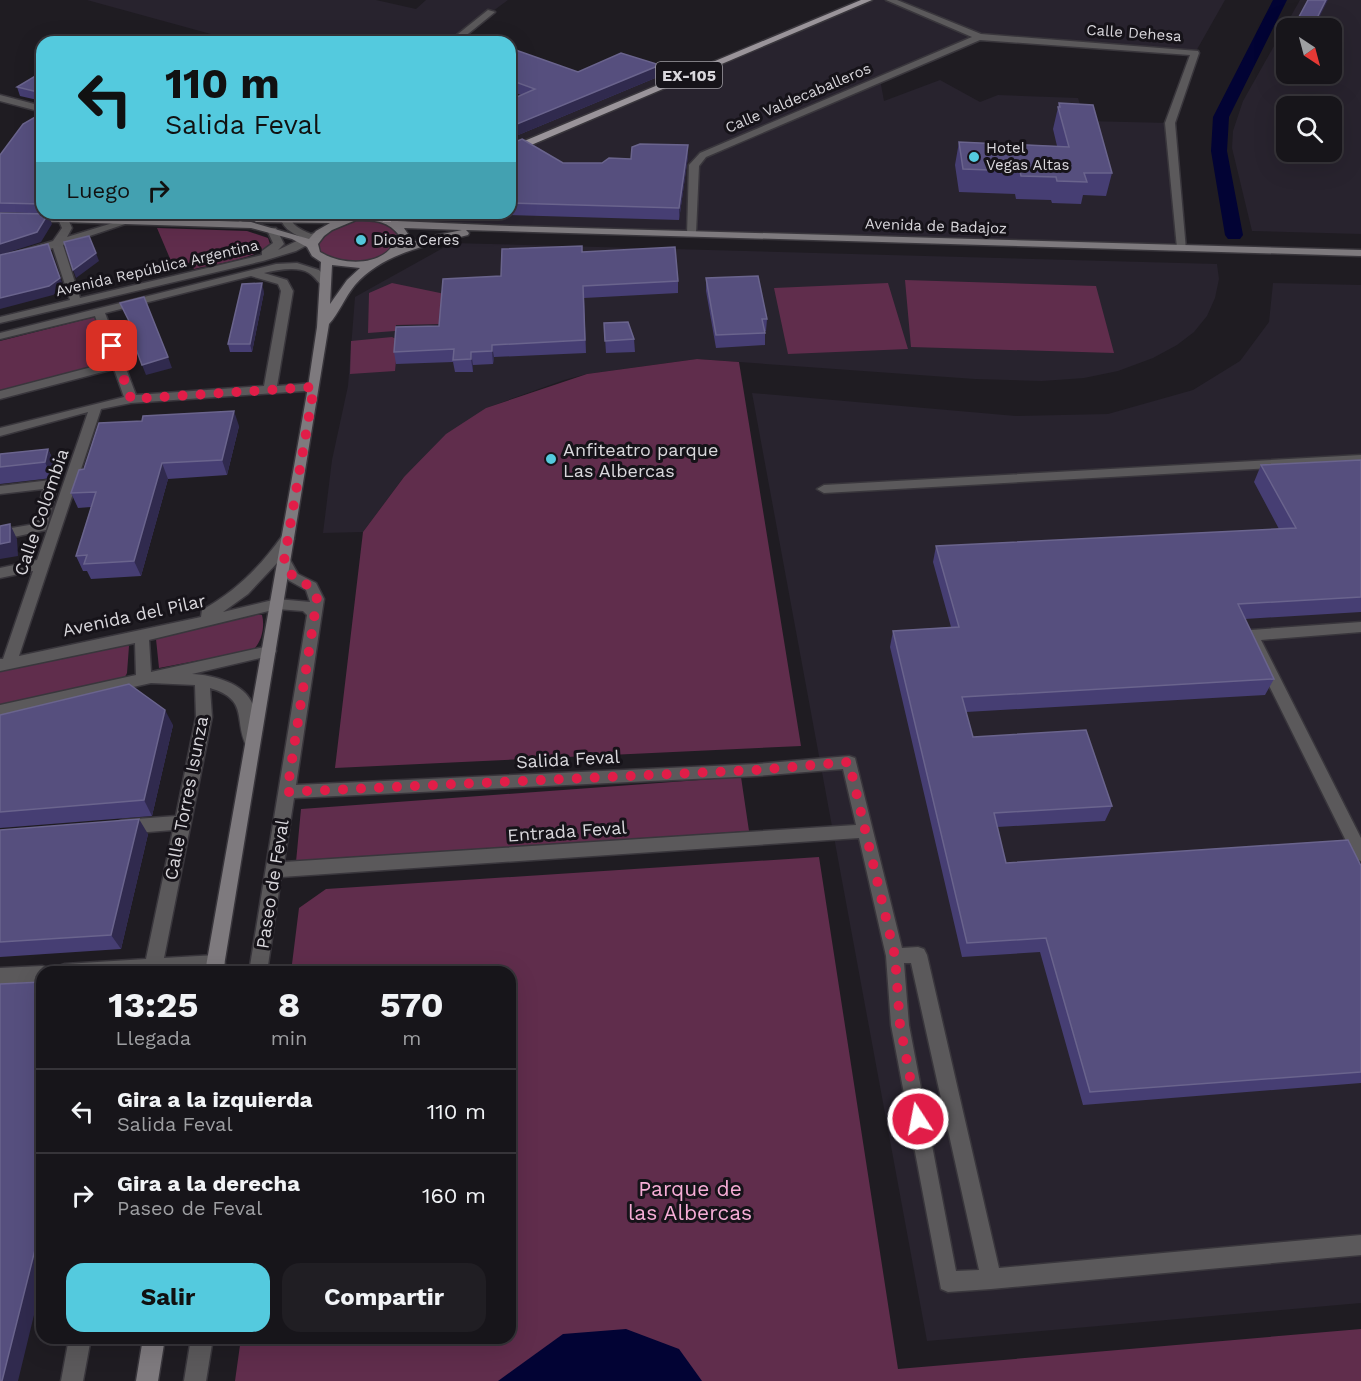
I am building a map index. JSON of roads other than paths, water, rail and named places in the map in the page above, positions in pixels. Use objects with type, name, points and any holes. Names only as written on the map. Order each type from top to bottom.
[{"type":"main road","name":"EX-105","points":[[516,148],[868,0]]},
{"type":"main road","points":[[0,211],[36,212]]},
{"type":"main road","points":[[0,217],[36,216]]},
{"type":"main road","points":[[103,219],[251,225],[313,240],[325,260],[323,327],[314,387],[215,966]]},
{"type":"main road","points":[[303,221],[346,219]]},
{"type":"main road","points":[[313,240],[325,228],[346,219]]},
{"type":"main road","points":[[389,219],[510,229]]},
{"type":"main road","points":[[389,219],[403,234],[403,241],[393,254]]},
{"type":"main road","name":"Avenida de Badajoz","points":[[510,229],[1361,253]]},
{"type":"main road","points":[[323,327],[344,289],[358,273],[374,262],[439,238],[510,229]]},
{"type":"main road","points":[[325,260],[347,265],[374,262]]},
{"type":"main road","points":[[147,1381],[153,1344]]},
{"type":"street","points":[[890,0],[979,38]]},
{"type":"street","points":[[460,36],[491,12]]},
{"type":"street","name":"Calle Valdecaballeros","points":[[691,233],[694,165],[703,155],[979,38]]},
{"type":"street","name":"Calle Dehesa","points":[[979,38],[1195,53],[1170,123],[1182,248]]},
{"type":"street","points":[[0,98],[36,107]]},
{"type":"street","points":[[57,243],[68,228],[64,219]]},
{"type":"street","points":[[287,219],[288,226],[313,240]]},
{"type":"street","points":[[296,219],[303,221]]},
{"type":"street","points":[[0,260],[129,221]]},
{"type":"street","points":[[233,265],[276,248],[279,244],[278,239],[272,230]]},
{"type":"street","name":"Avenida República Argentina","points":[[0,320],[274,255],[313,240]]},
{"type":"street","points":[[57,243],[76,302]]},
{"type":"street","name":"Avenida República Argentina","points":[[0,336],[304,260],[325,260]]},
{"type":"street","name":"Avenida República Argentina","points":[[276,267],[293,266],[313,269],[320,274],[324,283]]},
{"type":"street","points":[[249,274],[278,279],[286,286],[270,389]]},
{"type":"street","points":[[99,312],[131,399]]},
{"type":"street","points":[[0,395],[118,364]]},
{"type":"street","points":[[0,432],[131,399],[314,387]]},
{"type":"street","name":"Calle Colombia","points":[[4,664],[42,564],[96,406]]},
{"type":"street","points":[[824,489],[1361,459]]},
{"type":"street","points":[[0,490],[51,484],[41,527],[0,535]]},
{"type":"street","points":[[190,623],[228,603],[249,587],[288,539]]},
{"type":"street","name":"Paseo de Feval","points":[[259,966],[317,599],[311,587],[293,577],[284,561]]},
{"type":"street","points":[[0,573],[42,564]]},
{"type":"street","name":"Avenida del Pilar","points":[[4,664],[142,636],[277,604],[307,606],[315,614]]},
{"type":"street","points":[[1361,627],[1251,635],[1361,854]]},
{"type":"street","points":[[142,636],[144,677]]},
{"type":"street","points":[[0,711],[144,677],[269,651]]},
{"type":"street","points":[[144,677],[202,680],[229,688],[245,705],[252,746]]},
{"type":"street","name":"Calle Torres Isunza","points":[[153,966],[204,717],[202,680]]},
{"type":"street","name":"Salida Feval","points":[[287,792],[757,770],[849,762],[864,831]]},
{"type":"street","points":[[102,829],[182,822]]},
{"type":"street","points":[[864,831],[895,956],[900,1025],[948,1282],[1361,1245]]},
{"type":"street","name":"Entrada Feval","points":[[273,870],[864,831]]},
{"type":"street","points":[[895,956],[918,955],[992,1279]]},
{"type":"street","points":[[0,976],[36,974]]},
{"type":"street","points":[[72,1381],[79,1344]]},
{"type":"street","points":[[195,1381],[201,1344]]},
{"type":"waterway","points":[[1234,235],[1219,151],[1221,117],[1280,0]]},
{"type":"place","name":"Hotel Vegas Altas","points":[[974,157]]},
{"type":"place","name":"Diosa Ceres","points":[[361,240]]},
{"type":"place","name":"Anfiteatro parque Las Albercas","points":[[551,459]]},
{"type":"park label","name":"Parque de las Albercas","points":[[690,1200]]}]
